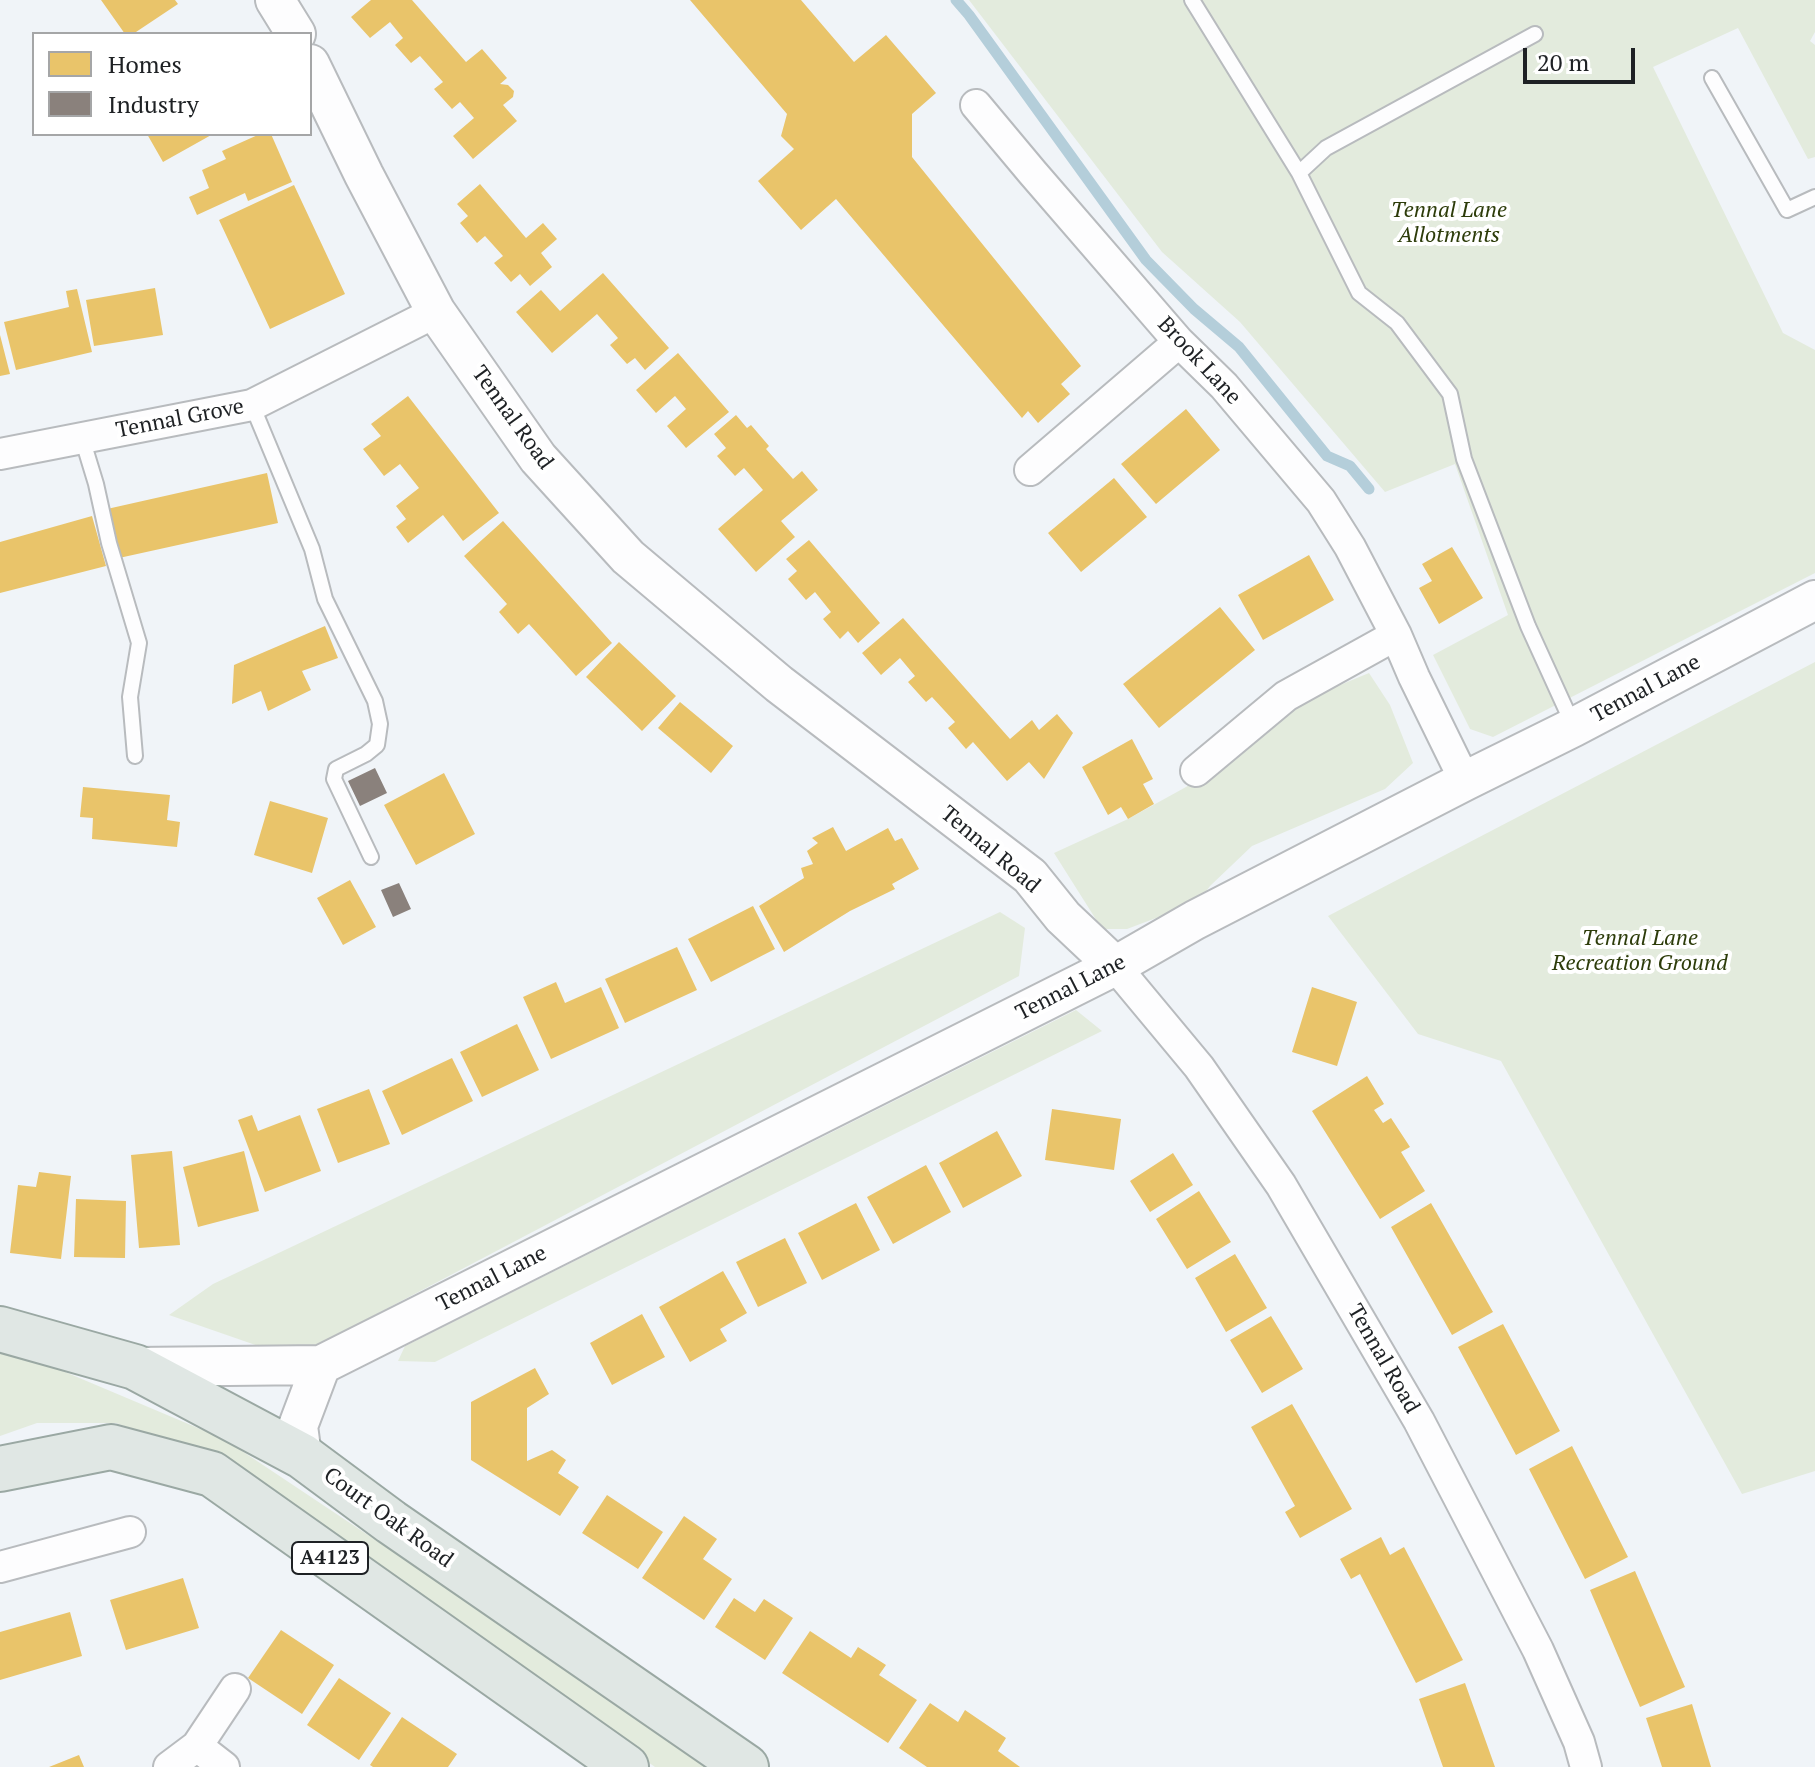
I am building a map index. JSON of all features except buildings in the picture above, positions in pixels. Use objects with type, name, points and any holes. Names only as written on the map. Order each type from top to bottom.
[{"type":"main road","name":"Court Oak Road","points":[[0,1329],[135,1367],[302,1456],[391,1522],[746,1767]]},
{"type":"main road","name":"A4123","points":[[0,1469],[111,1447],[212,1474],[626,1767]]},
{"type":"street","points":[[275,0],[295,32]]},
{"type":"street","name":"Tennal Road","points":[[312,68],[436,312],[538,458],[628,557],[779,684],[1030,876],[1063,917],[1115,966],[1199,1067],[1281,1185],[1419,1421],[1538,1650],[1579,1742],[1586,1767]]},
{"type":"street","name":"Brook Lane","points":[[976,105],[1179,342],[1224,386],[1321,501],[1350,547],[1396,635],[1465,781]]},
{"type":"street","name":"Tennal Grove","points":[[0,454],[252,405],[436,312]]},
{"type":"street","points":[[1030,470],[1179,342]]},
{"type":"street","name":"Tennal Lane","points":[[135,1367],[321,1365],[1115,966],[1195,920],[1815,600]]},
{"type":"street","points":[[1196,771],[1286,696],[1396,635]]},
{"type":"street","points":[[302,1456],[298,1426],[321,1365]]},
{"type":"street","points":[[0,1567],[130,1532]]},
{"type":"street","points":[[169,1767],[197,1746],[235,1689]]},
{"type":"street","points":[[197,1746],[224,1767]]},
{"type":"lane","points":[[1192,0],[1299,173],[1359,293],[1397,323],[1450,394],[1469,473],[1528,626],[1574,727]]},
{"type":"lane","points":[[1299,173],[1326,148],[1535,34]]},
{"type":"lane","points":[[1712,78],[1787,210],[1815,197]]},
{"type":"lane","points":[[252,405],[312,549],[325,599],[375,701],[380,724],[377,745],[336,769],[334,779],[371,857]]},
{"type":"lane","points":[[82,438],[139,643],[130,697],[135,756]]},
{"type":"green space","name":"Tennal Lane Allotments","points":[[969,0],[1815,0],[1815,32],[1810,41],[1815,45],[1815,157],[1808,159],[1738,28],[1653,67],[1783,333],[1815,350],[1815,573],[1493,737],[1470,729],[1433,655],[1508,615],[1455,464],[1385,492],[1240,322],[1162,252]]},
{"type":"green space","name":"Tennal Lane Recreation Ground","points":[[1815,662],[1815,1471],[1742,1494],[1501,1061],[1418,1034],[1328,916]]},
{"type":"green space","points":[[1369,673],[1390,705],[1413,763],[1385,789],[1252,846],[1201,898],[1127,929],[1102,929],[1054,853],[1128,819],[1186,787],[1316,695]]},
{"type":"green space","points":[[1000,912],[1025,928],[1019,976],[293,1358],[169,1315],[213,1284]]},
{"type":"green space","points":[[1076,1010],[1102,1031],[435,1362],[398,1361],[405,1346]]},
{"type":"green space","points":[[0,1351],[51,1366],[224,1439],[705,1767],[655,1767],[239,1468],[116,1423],[37,1423],[0,1436]]},
{"type":"waterway","points":[[956,0],[1146,260],[1194,309],[1239,347],[1327,456],[1350,466],[1369,489]]}]
